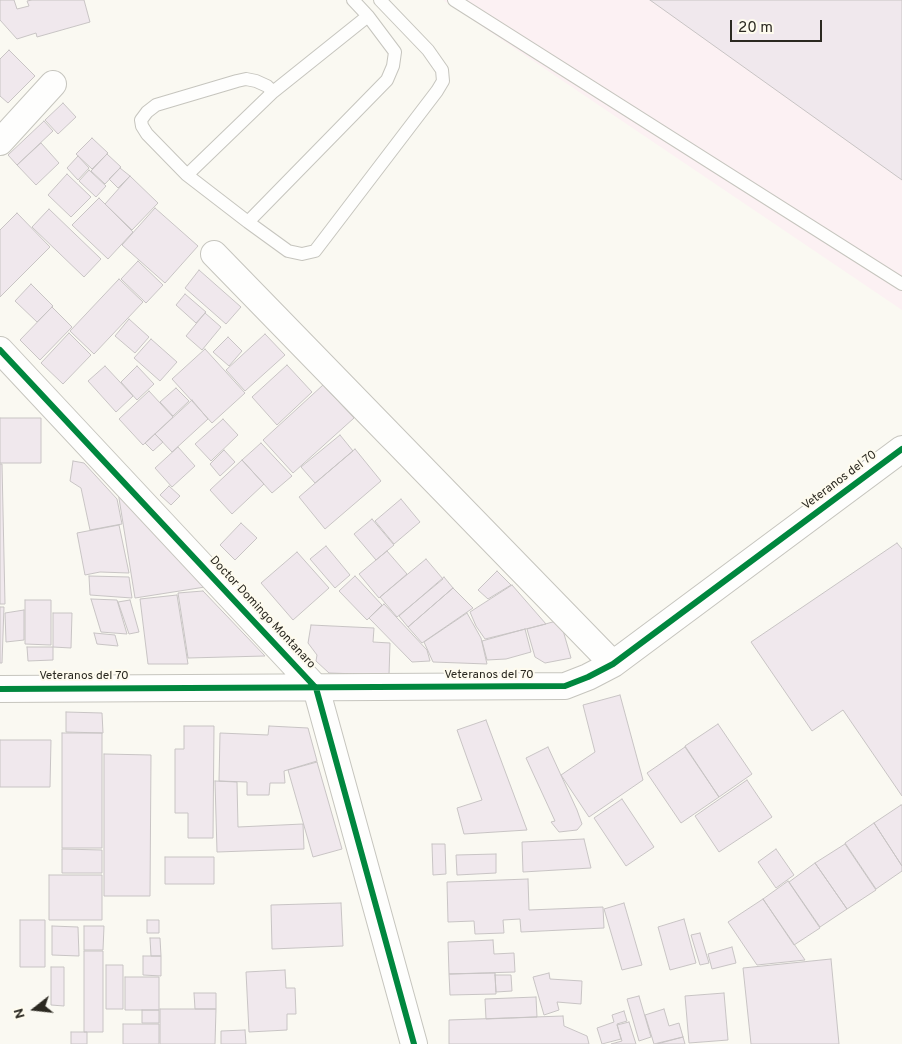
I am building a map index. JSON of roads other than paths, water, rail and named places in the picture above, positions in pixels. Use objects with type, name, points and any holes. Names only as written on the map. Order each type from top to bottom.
[{"type":"street","points":[[0,142],[53,84]]},
{"type":"street","points":[[214,254],[613,664]]},
{"type":"street","name":"Doctor Domingo Montanaro","points":[[0,350],[316,688],[414,1044]]},
{"type":"street","name":"Veteranos del 70","points":[[0,689],[565,686],[613,664],[902,449]]},
{"type":"lane","points":[[248,222],[387,80],[393,66],[395,52],[368,16],[353,0]]},
{"type":"lane","points":[[273,92],[267,86],[246,79],[156,105],[146,112],[141,120],[142,126],[147,134],[187,175],[248,222],[288,251],[302,254],[314,252],[443,81],[442,70],[428,50],[380,0]]},
{"type":"lane","points":[[454,0],[902,284]]},
{"type":"lane","points":[[187,175],[273,92],[368,16]]}]
